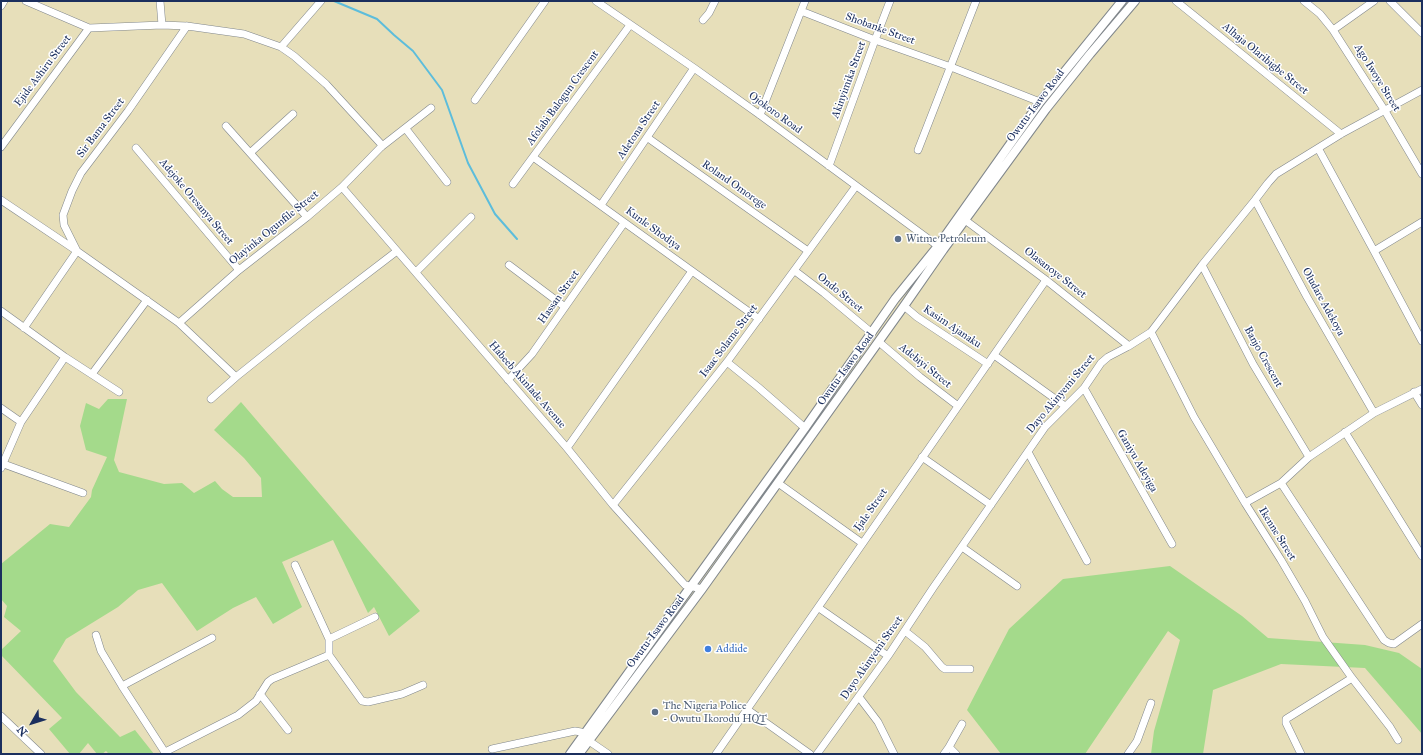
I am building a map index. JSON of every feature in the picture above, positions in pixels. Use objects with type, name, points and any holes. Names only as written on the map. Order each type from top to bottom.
[{"type":"street","points":[[1,6],[4,1]]},
{"type":"street","points":[[26,1],[89,28],[162,25],[187,26],[244,34],[281,47],[294,56],[326,84],[381,144],[381,148]]},
{"type":"street","points":[[160,1],[162,25]]},
{"type":"street","points":[[281,47],[321,1]]},
{"type":"street","points":[[475,100],[545,1]]},
{"type":"street","name":"Ojokoro Road","points":[[596,1],[760,115],[938,246]]},
{"type":"street","points":[[703,20],[709,13],[715,1]]},
{"type":"street","points":[[760,115],[805,1]]},
{"type":"street","name":"Akinyimika Street","points":[[829,166],[890,1]]},
{"type":"street","points":[[918,150],[976,1]]},
{"type":"street","name":"Owutu-Isawo Road","points":[[579,754],[586,738],[690,586],[805,428],[895,299],[938,246],[1040,102],[1122,1]]},
{"type":"street","name":"Owutu-Isawo Road","points":[[570,754],[586,738],[702,589],[1046,109],[1135,1]]},
{"type":"street","name":"Alhaja Olaribigbe Street","points":[[1176,1],[1341,134]]},
{"type":"street","name":"Ago Iwoye Street","points":[[1304,1],[1320,14],[1333,30],[1385,111],[1422,174]]},
{"type":"street","points":[[1333,30],[1374,1]]},
{"type":"street","points":[[1390,1],[1422,33]]},
{"type":"street","name":"Shobanke Street","points":[[801,11],[1040,102]]},
{"type":"street","name":"Afolabi Balogun Crescent","points":[[513,184],[630,25]]},
{"type":"street","name":"Sir Bama Street","points":[[77,251],[64,225],[64,215],[72,191],[82,173],[128,111],[187,26]]},
{"type":"street","name":"Ejide Ashiru Street","points":[[1,147],[89,28]]},
{"type":"street","name":"Adetona Street","points":[[600,205],[648,138],[694,68]]},
{"type":"street","name":"Dayo Akinyemi Street","points":[[817,754],[888,656],[1028,452],[1050,422],[1084,388],[1101,363],[1108,357],[1129,346],[1150,332],[1276,174],[1341,134],[1422,90]]},
{"type":"street","name":"Olayinka Ogunfile Street","points":[[179,323],[239,270],[307,217],[342,187],[381,148],[431,108]]},
{"type":"street","points":[[250,153],[293,114]]},
{"type":"street","points":[[226,126],[307,217]]},
{"type":"street","points":[[406,129],[447,182]]},
{"type":"street","name":"Roland Omorege","points":[[648,138],[808,251]]},
{"type":"street","name":"Adejoke Oresanya Street","points":[[136,148],[239,270]]},
{"type":"street","points":[[1318,148],[1422,341]]},
{"type":"street","name":"Kunle Shodiya","points":[[533,157],[759,319]]},
{"type":"street","name":"Isaac Solame Street","points":[[613,505],[727,362],[856,186]]},
{"type":"street","name":"Habeeb Akinlade Avenue","points":[[342,187],[567,448],[613,505],[685,585],[702,589]]},
{"type":"street","points":[[1,200],[77,251],[179,323],[236,377]]},
{"type":"street","name":"Oludare Adekoya","points":[[1255,200],[1307,297],[1374,413]]},
{"type":"street","points":[[416,272],[472,217]]},
{"type":"street","name":"Olasanoye Street","points":[[965,220],[1046,280],[1129,346]]},
{"type":"street","name":"Hassan Street","points":[[508,380],[532,354],[624,222]]},
{"type":"street","points":[[1374,250],[1422,222]]},
{"type":"street","points":[[24,328],[77,251]]},
{"type":"street","points":[[210,399],[316,313],[396,251]]},
{"type":"street","points":[[509,265],[565,307]]},
{"type":"street","name":"Banjo Crescent","points":[[1202,265],[1253,364],[1309,457]]},
{"type":"street","points":[[567,448],[692,271]]},
{"type":"street","name":"Ondo Street","points":[[794,272],[824,293],[872,333]]},
{"type":"street","name":"Ijale Street","points":[[716,754],[1046,280]]},
{"type":"street","points":[[92,374],[147,300]]},
{"type":"street","name":"Kasim Ajanaku","points":[[904,306],[917,317],[988,364]]},
{"type":"street","points":[[1,311],[65,357],[119,392]]},
{"type":"street","name":"Ikenne Street","points":[[1150,332],[1194,417],[1281,560],[1305,601],[1323,637],[1398,740]]},
{"type":"street","name":"Adebiyi Street","points":[[879,342],[920,377],[958,406]]},
{"type":"street","points":[[994,355],[1065,406]]},
{"type":"street","points":[[65,357],[21,422],[1,465],[83,493]]},
{"type":"street","points":[[727,362],[805,428]]},
{"type":"street","name":"Ganiyu Adeyiga","points":[[1084,388],[1172,544]]},
{"type":"street","points":[[1245,503],[1281,483],[1309,457],[1374,413],[1422,389]]},
{"type":"street","points":[[1414,392],[1422,405]]},
{"type":"street","points":[[1,408],[21,422]]},
{"type":"street","points":[[1345,432],[1422,556]]},
{"type":"street","points":[[1028,452],[1087,561]]},
{"type":"street","points":[[922,457],[991,505]]},
{"type":"street","points":[[778,483],[862,543]]},
{"type":"street","points":[[1281,483],[1384,640],[1389,644],[1394,644],[1422,624]]},
{"type":"street","points":[[962,547],[1017,586]]},
{"type":"street","points":[[295,565],[329,639],[329,656],[362,701],[365,702],[402,694],[423,685]]},
{"type":"street","points":[[818,608],[888,656]]},
{"type":"street","points":[[329,639],[375,617]]},
{"type":"street","points":[[905,631],[925,647],[942,668],[970,669]]},
{"type":"street","points":[[96,635],[101,651],[165,753],[238,715],[256,701],[268,682],[272,679],[329,656]]},
{"type":"street","points":[[122,686],[212,638]]},
{"type":"street","points":[[1301,754],[1286,723],[1286,719],[1352,678]]},
{"type":"street","points":[[260,694],[288,730]]},
{"type":"street","points":[[859,697],[878,722],[894,754]]},
{"type":"street","points":[[1128,754],[1137,741],[1151,703]]},
{"type":"street","points":[[748,710],[810,754]]},
{"type":"street","points":[[1,716],[41,754]]},
{"type":"street","points":[[944,754],[962,724]]},
{"type":"street","points":[[492,749],[581,732],[586,738],[608,754]]},
{"type":"street","points":[[949,747],[956,754]]},
{"type":"green space","points":[[108,399],[127,399],[114,460],[119,472],[164,484],[182,483],[194,493],[215,481],[222,489],[233,497],[262,497],[261,478],[244,458],[214,430],[241,402],[420,611],[389,636],[374,607],[368,613],[333,540],[282,562],[302,607],[273,624],[256,597],[233,608],[197,631],[162,583],[138,590],[118,607],[66,639],[53,661],[76,692],[120,737],[135,730],[154,754],[109,754],[106,751],[102,754],[97,754],[88,743],[79,754],[70,754],[49,729],[62,718],[1,655],[1,650],[21,631],[4,617],[7,606],[1,599],[1,564],[50,524],[69,527],[91,497],[92,490],[107,457],[86,450],[80,426],[86,403],[99,409]]},
{"type":"green space","points":[[1170,566],[1242,616],[1268,638],[1365,645],[1399,653],[1422,669],[1422,734],[1365,668],[1281,664],[1213,690],[1203,754],[1151,754],[1154,731],[1180,640],[1168,631],[1085,754],[1001,754],[967,710],[1009,629],[1063,579]]},
{"type":"waterway","points":[[334,1],[377,19],[413,51],[442,90],[468,163],[495,214],[517,239]]},
{"type":"place","name":"Witme Petroleum","points":[[898,239]]},
{"type":"place","name":"Addide","points":[[708,649]]},
{"type":"place","name":"The Nigeria Police - Owutu Ikorodu HQT","points":[[655,712]]}]
